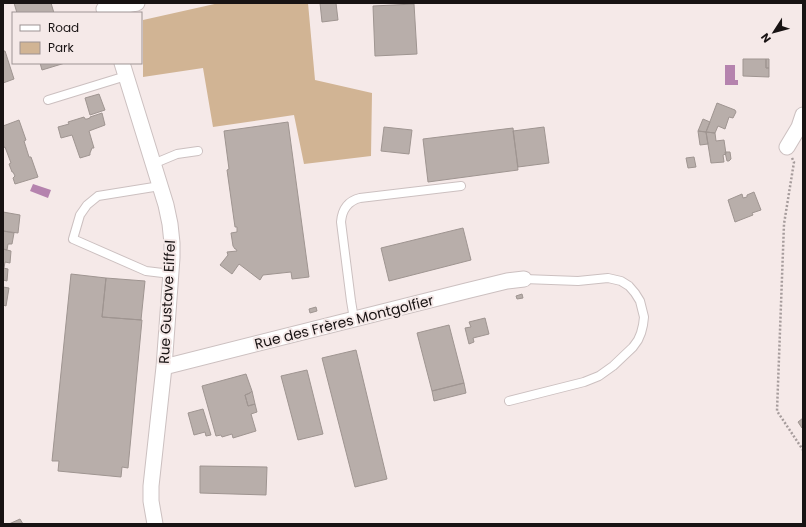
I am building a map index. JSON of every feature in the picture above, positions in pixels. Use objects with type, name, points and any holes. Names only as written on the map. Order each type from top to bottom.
[{"type":"street","points":[[106,7],[137,3]]},
{"type":"street","name":"Rue Gustave Eiffel","points":[[124,69],[166,205],[172,243],[164,367],[151,486],[151,501],[155,524]]},
{"type":"street","points":[[787,147],[799,127],[803,115]]},
{"type":"street","name":"Rue des Frères Montgolfier","points":[[164,367],[493,284],[524,279]]},
{"type":"lane","points":[[48,100],[124,69]]},
{"type":"lane","points":[[153,164],[177,154],[198,151]]},
{"type":"lane","points":[[160,186],[98,196],[87,205],[80,215],[72,239],[146,271],[171,274]]},
{"type":"lane","points":[[354,319],[341,222],[341,216],[346,206],[350,202],[360,198],[461,186]]},
{"type":"lane","points":[[508,401],[584,382],[599,376],[613,366],[633,347],[643,325],[644,317],[640,301],[632,290],[621,281],[608,278],[578,281],[524,279]]},
{"type":"path","points":[[787,147],[794,162],[784,224],[777,411],[803,450]]},
{"type":"green space","points":[[219,3],[308,3],[315,80],[372,93],[371,156],[304,164],[294,115],[213,127],[203,68],[143,77],[143,20]]},
{"type":"shaded area","points":[[725,65],[735,65],[735,80],[738,80],[738,85],[725,85]]},
{"type":"shaded area","points":[[33,184],[51,190],[48,198],[30,191]]},
{"type":"building","points":[[14,3],[51,3],[54,12],[17,12]]},
{"type":"building","points":[[320,3],[336,3],[338,20],[322,22]]},
{"type":"building","points":[[414,4],[417,54],[375,56],[373,6]]},
{"type":"building","points":[[3,51],[5,51],[14,79],[3,83]]},
{"type":"building","points":[[743,59],[766,59],[766,68],[769,68],[769,77],[743,76]]},
{"type":"building","points":[[766,59],[769,59],[769,68],[766,68]]},
{"type":"building","points":[[40,64],[62,64],[42,70]]},
{"type":"building","points":[[99,94],[105,110],[90,115],[85,98]]},
{"type":"building","points":[[717,103],[735,110],[736,112],[733,118],[729,117],[725,129],[718,126],[715,133],[706,132]]},
{"type":"building","points":[[102,113],[105,125],[89,131],[94,148],[92,148],[90,155],[80,158],[72,135],[61,138],[58,127],[69,124],[68,122],[84,117],[87,119]]},
{"type":"building","points":[[703,119],[710,122],[706,132],[698,131]]},
{"type":"building","points":[[19,120],[26,140],[24,141],[29,157],[31,157],[38,177],[15,184],[13,178],[15,176],[9,164],[11,163],[5,147],[3,148],[3,126]]},
{"type":"building","points":[[288,122],[309,277],[292,279],[291,272],[263,275],[260,280],[239,264],[232,274],[220,265],[228,255],[227,252],[237,251],[233,246],[231,233],[237,232],[237,227],[235,227],[227,170],[229,169],[224,131]]},
{"type":"building","points":[[384,127],[412,130],[409,154],[381,151]]},
{"type":"building","points":[[544,127],[549,163],[518,167],[513,131]]},
{"type":"building","points":[[513,128],[518,170],[428,182],[423,139]]},
{"type":"building","points":[[698,131],[706,132],[708,144],[700,145]]},
{"type":"building","points":[[706,132],[715,133],[716,141],[724,140],[726,154],[723,155],[724,162],[711,163]]},
{"type":"building","points":[[725,152],[730,152],[731,159],[729,161],[727,161]]},
{"type":"building","points":[[694,157],[696,167],[688,168],[686,158]]},
{"type":"building","points":[[754,192],[761,210],[735,222],[728,200],[742,194],[743,198],[747,197],[747,195]]},
{"type":"building","points":[[3,212],[20,215],[18,233],[3,231]]},
{"type":"building","points":[[463,228],[471,260],[389,281],[381,248]]},
{"type":"building","points":[[3,231],[14,233],[12,244],[8,244],[7,250],[3,249]]},
{"type":"building","points":[[3,249],[11,251],[10,263],[5,262],[4,268],[3,268]]},
{"type":"building","points":[[3,268],[8,269],[7,281],[3,280]]},
{"type":"building","points":[[71,274],[106,278],[102,317],[142,320],[128,468],[122,467],[121,477],[58,471],[59,461],[52,461]]},
{"type":"building","points":[[106,278],[145,281],[141,320],[102,317]]},
{"type":"building","points":[[3,287],[9,288],[6,306],[3,305]]},
{"type":"building","points":[[522,294],[523,298],[517,299],[516,296]]},
{"type":"building","points":[[316,307],[317,311],[310,313],[309,309]]},
{"type":"building","points":[[485,318],[489,334],[473,338],[474,342],[469,344],[465,328],[471,327],[469,322]]},
{"type":"building","points":[[449,325],[464,383],[432,391],[417,333]]},
{"type":"building","points":[[356,350],[387,479],[355,487],[322,358]]},
{"type":"building","points":[[307,370],[323,434],[298,440],[281,376]]},
{"type":"building","points":[[246,374],[252,391],[245,395],[248,406],[255,404],[257,412],[251,414],[256,431],[233,438],[232,434],[222,437],[221,435],[216,436],[202,386]]},
{"type":"building","points":[[464,383],[466,393],[434,401],[432,391]]},
{"type":"building","points":[[252,391],[255,404],[248,406],[245,395]]},
{"type":"building","points":[[203,409],[211,435],[206,436],[205,432],[194,435],[188,413]]},
{"type":"building","points":[[803,418],[803,428],[802,428],[798,422]]},
{"type":"building","points":[[200,466],[267,467],[266,495],[200,493]]},
{"type":"building","points":[[20,519],[23,524],[9,524]]}]
